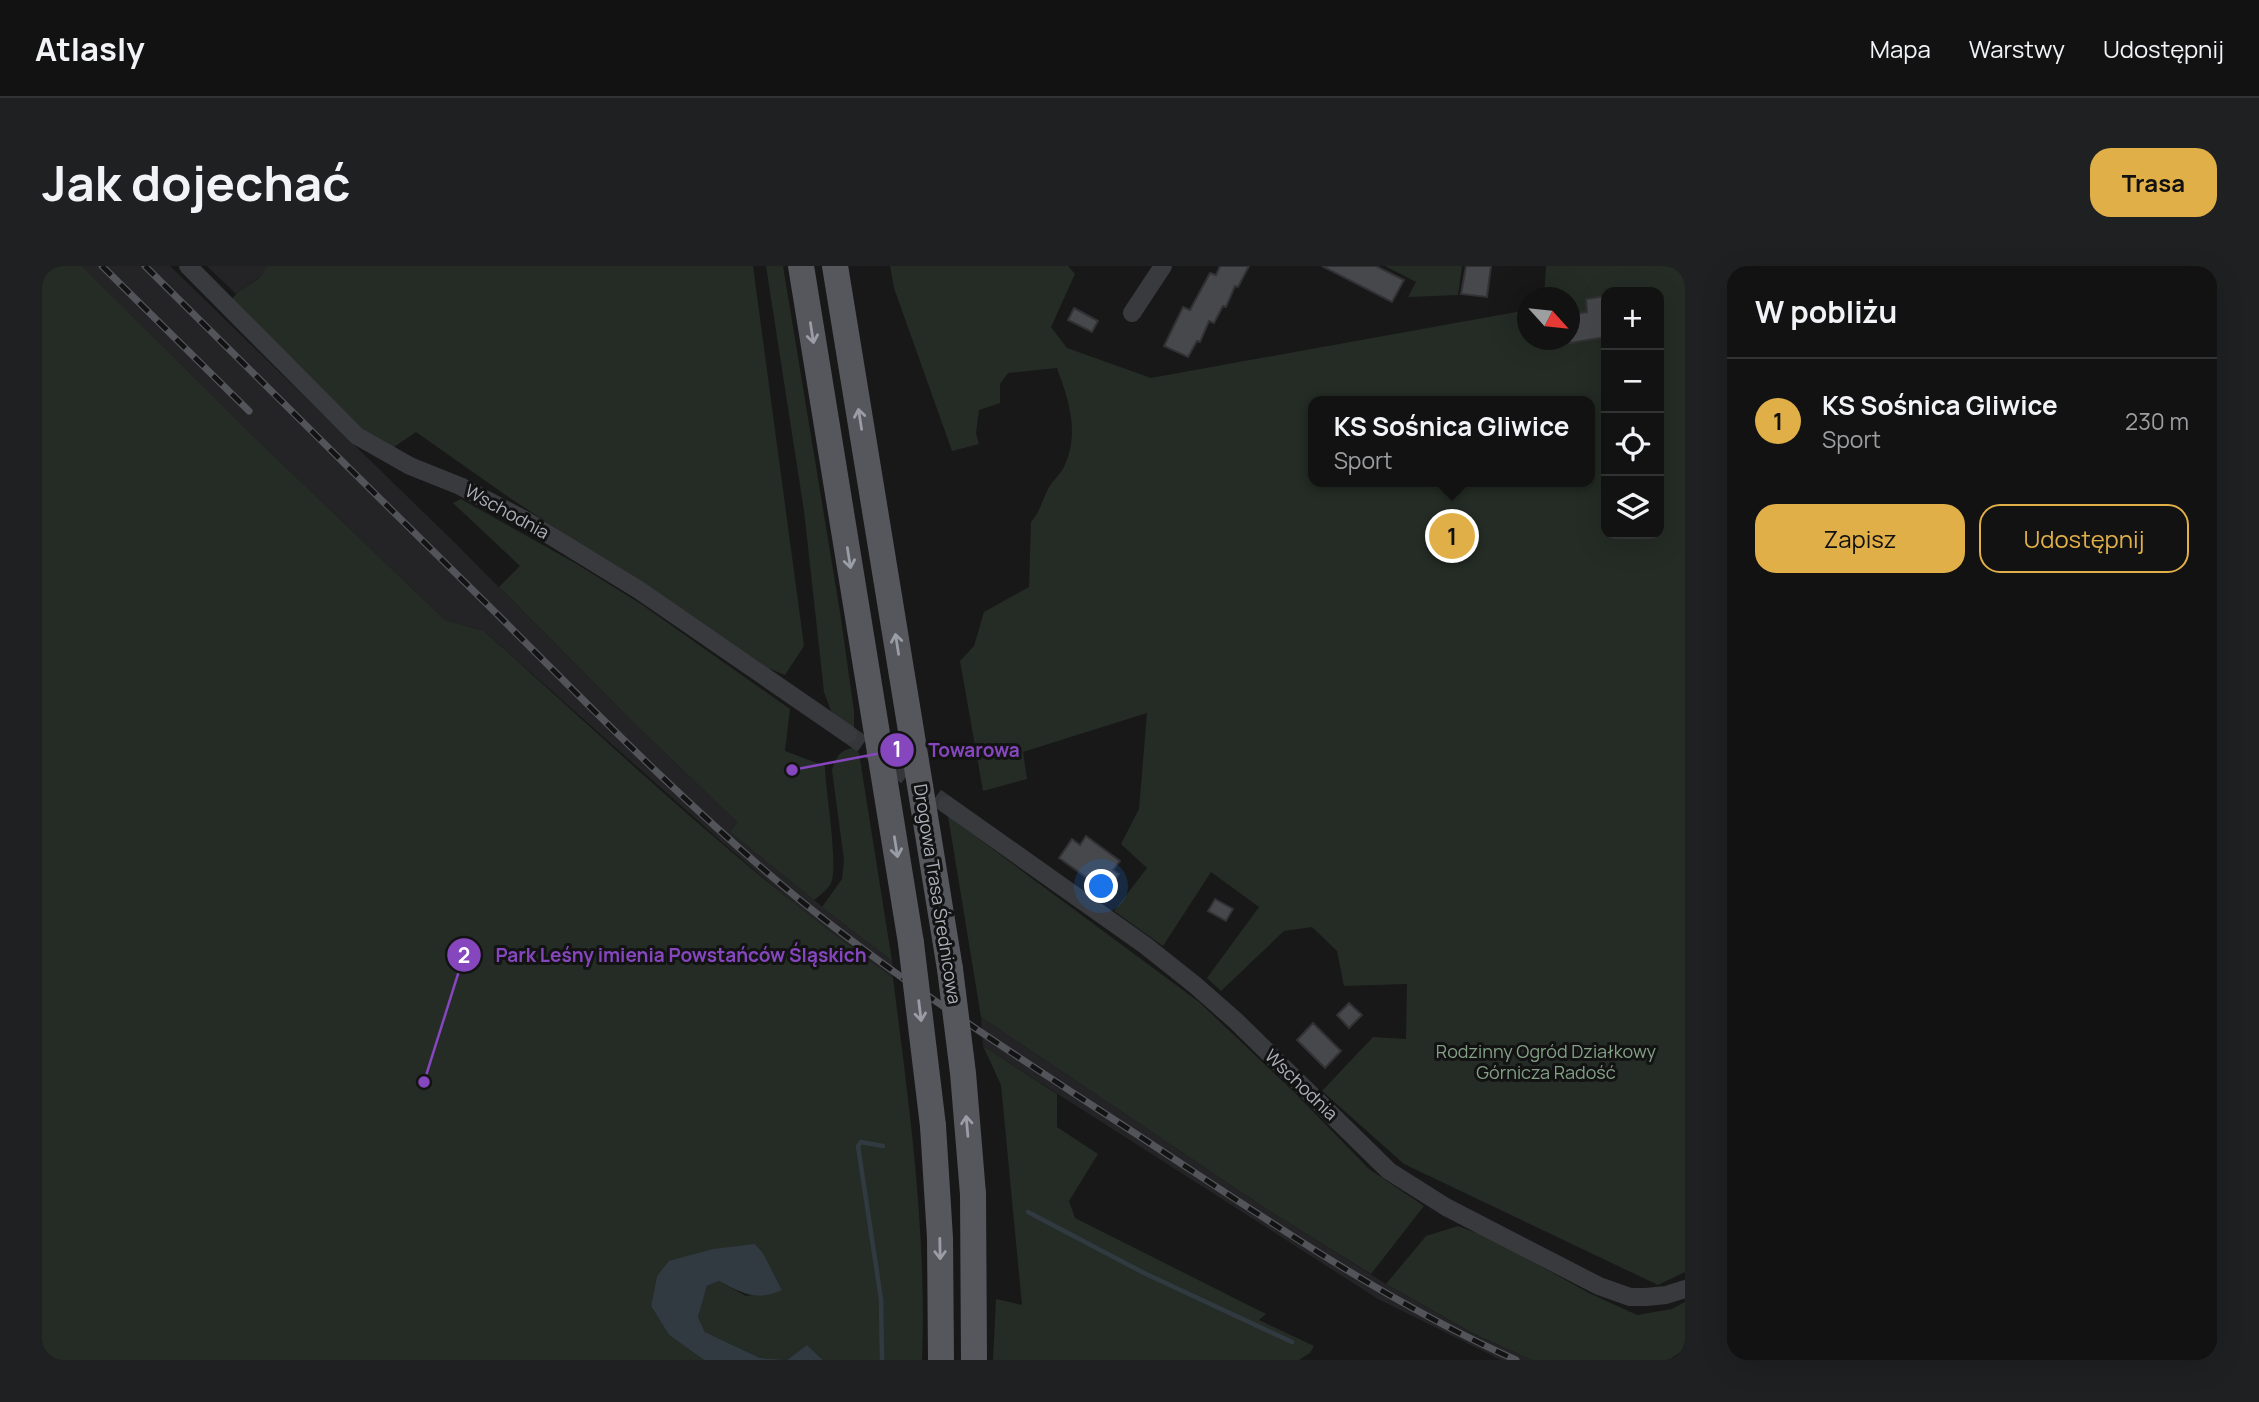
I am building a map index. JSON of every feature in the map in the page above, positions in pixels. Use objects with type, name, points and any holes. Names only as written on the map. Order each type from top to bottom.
[{"type":"main road","name":"Drogowa Trasa Średnicowa","points":[[801,266],[911,943],[938,1181],[941,1360]]},
{"type":"main road","name":"Drogowa Trasa Średnicowa","points":[[835,266],[950,970],[973,1194],[974,1360]]},
{"type":"street","name":"Wschodnia","points":[[188,266],[356,436],[410,466],[460,486],[525,520],[639,590],[848,734]]},
{"type":"street","points":[[1132,313],[1163,266]]},
{"type":"street","name":"Wschodnia","points":[[947,805],[1195,985],[1236,1021],[1389,1171],[1446,1207],[1599,1286],[1630,1297],[1666,1295],[1685,1289]]},
{"type":"shaded area","points":[[82,266],[170,266],[737,822],[730,832],[892,961],[893,978],[825,930],[484,631],[445,620],[252,435]]},
{"type":"shaded area","points":[[207,266],[267,266],[265,273],[236,294]]},
{"type":"shaded area","points":[[981,1017],[1268,1210],[1386,1284],[1473,1334],[1532,1360],[1501,1360],[1378,1299],[983,1046]]},
{"type":"shaded area","points":[[755,1244],[763,1253],[782,1290],[757,1296],[719,1281],[707,1286],[698,1317],[705,1332],[760,1358],[787,1360],[704,1360],[669,1335],[651,1306],[657,1276],[669,1261],[713,1249]]},
{"type":"shaded area","points":[[807,1345],[823,1360],[787,1360]]},
{"type":"green space","points":[[42,266],[82,266],[252,435],[445,620],[484,631],[734,854],[893,978],[911,1121],[919,1216],[922,1360],[823,1360],[807,1345],[787,1360],[760,1358],[705,1332],[698,1317],[707,1286],[719,1281],[746,1296],[782,1290],[763,1253],[755,1244],[657,1276],[651,1306],[669,1335],[704,1360],[42,1360]]},
{"type":"green space","points":[[267,266],[753,266],[804,646],[785,675],[768,668],[507,496],[416,432],[391,449],[357,428],[232,299],[261,276]]},
{"type":"green space","points":[[766,266],[783,266],[840,612],[854,711],[854,730],[831,711],[824,692],[804,511]]},
{"type":"green space","name":"Rodzinny Ogród Działkowy Górnicza Radość","points":[[890,266],[1068,266],[1075,274],[1051,327],[1067,348],[1151,378],[1517,312],[1517,350],[1580,350],[1580,287],[1545,287],[1546,266],[1685,266],[1685,1272],[1658,1285],[1404,1164],[1322,1091],[1373,1037],[1406,1039],[1407,984],[1344,986],[1337,951],[1312,927],[1284,931],[1221,991],[1207,978],[1259,907],[1211,872],[1163,946],[1114,911],[1147,868],[1121,844],[1139,809],[1147,713],[1023,752],[1027,779],[983,791],[960,661],[974,646],[984,612],[1029,587],[1031,522],[1050,486],[1064,467],[1071,442],[1071,417],[1057,368],[1008,373],[1000,384],[1000,403],[979,410],[976,433],[979,444],[952,451],[894,288]]},
{"type":"green space","points":[[1385,266],[1462,266],[1458,295],[1408,297],[1416,282]]},
{"type":"green space","points":[[461,499],[575,563],[641,604],[790,709],[785,751],[825,766],[833,877],[824,891],[814,900],[730,832],[737,822],[499,587],[520,566],[453,503]]},
{"type":"green space","points":[[853,748],[859,753],[892,961],[822,907],[842,879],[844,860],[832,770],[839,755]]},
{"type":"green space","points":[[948,816],[1199,1002],[1294,1092],[1369,1169],[1424,1206],[1371,1274],[1268,1210],[981,1017]]},
{"type":"green space","points":[[983,1046],[1057,1094],[1057,1127],[1098,1154],[1069,1201],[1075,1218],[1266,1314],[1259,1320],[1314,1346],[1310,1353],[1299,1360],[993,1360],[996,1299],[1022,1305],[1001,1085]]},
{"type":"green space","points":[[1458,1226],[1488,1237],[1589,1293],[1637,1315],[1672,1309],[1685,1302],[1685,1349],[1669,1360],[1532,1360],[1474,1334],[1386,1284],[1426,1236]]},
{"type":"building","points":[[1220,266],[1249,266],[1238,287],[1235,286],[1226,307],[1223,306],[1214,323],[1209,321],[1200,342],[1197,341],[1188,357],[1164,346],[1183,307],[1190,310],[1210,273],[1216,275]]},
{"type":"building","points":[[1322,266],[1376,266],[1404,280],[1392,302]]},
{"type":"building","points":[[1466,266],[1491,266],[1487,297],[1461,294]]},
{"type":"building","points":[[1601,297],[1601,338],[1580,341],[1580,313],[1587,312],[1586,299]]},
{"type":"building","points":[[1074,308],[1098,321],[1092,332],[1068,320]]},
{"type":"building","points":[[1086,836],[1120,861],[1113,870],[1119,874],[1107,892],[1059,858],[1072,839],[1080,845]]},
{"type":"building","points":[[1215,899],[1233,909],[1226,921],[1208,911]]},
{"type":"building","points":[[1349,1003],[1362,1015],[1349,1028],[1337,1015]]},
{"type":"building","points":[[1313,1023],[1341,1051],[1325,1068],[1297,1040]]},
{"type":"waterway","points":[[882,1360],[881,1299],[858,1146],[861,1142],[883,1146]]},
{"type":"waterway","points":[[1028,1212],[1144,1273],[1292,1342]]},
{"type":"tunnel","points":[[848,734],[947,805]]},
{"type":"railway","points":[[102,266],[249,411]]},
{"type":"railway","points":[[145,266],[646,761],[722,833],[801,901],[889,968],[980,1031],[1293,1237],[1424,1315],[1516,1360]]},
{"type":"place","name":"KS Sośnica Gliwice","points":[[1452,536]]},
{"type":"place","name":"Towarowa","points":[[792,770]]},
{"type":"place","name":"Park Leśny imienia Powstańców Śląskich","points":[[424,1082]]}]
